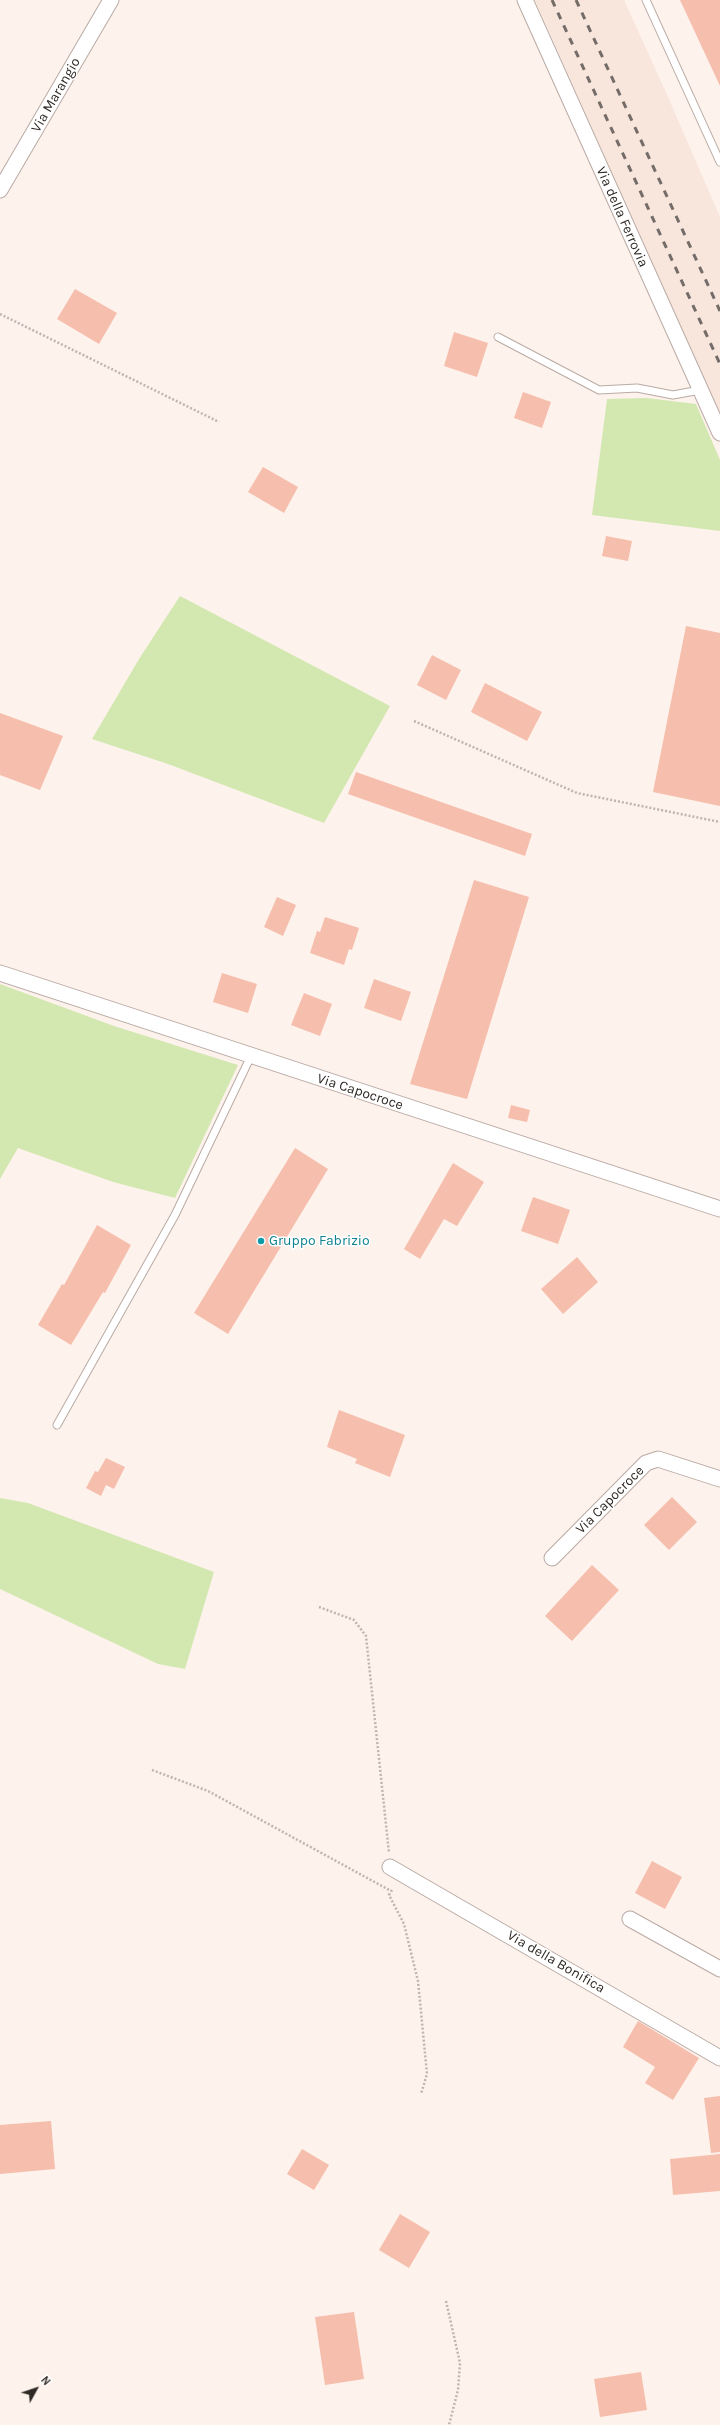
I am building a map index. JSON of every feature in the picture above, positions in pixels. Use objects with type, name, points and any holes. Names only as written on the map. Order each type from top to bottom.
[{"type":"street","name":"Via Marangio","points":[[0,190],[111,0]]},
{"type":"street","name":"Via della Ferrovia","points":[[525,0],[720,433]]},
{"type":"street","name":"Via Capocroce","points":[[0,973],[720,1209]]},
{"type":"street","name":"Via Capocroce","points":[[552,1558],[646,1463],[658,1459],[720,1479]]},
{"type":"street","name":"Via della Bonifica","points":[[390,1867],[410,1877],[720,2058]]},
{"type":"street","points":[[630,1919],[720,1969]]},
{"type":"lane","points":[[646,0],[720,162]]},
{"type":"lane","points":[[498,338],[599,390],[637,388],[673,395],[700,390]]},
{"type":"lane","points":[[58,1425],[175,1214],[251,1056]]},
{"type":"path","points":[[0,314],[218,422]]},
{"type":"path","points":[[414,721],[577,793],[720,822]]},
{"type":"path","points":[[319,1607],[354,1620],[366,1636],[390,1867]]},
{"type":"path","points":[[152,1770],[208,1791],[391,1891]]},
{"type":"path","points":[[410,1877],[395,1883],[389,1895],[404,1924],[418,1981],[427,2074],[421,2094]]},
{"type":"path","points":[[446,2302],[460,2363],[458,2390],[450,2425]]},
{"type":"shaded area","points":[[535,0],[624,0],[664,88],[720,217],[720,415]]},
{"type":"green space","points":[[647,398],[696,404],[720,460],[720,531],[592,515],[607,399]]},
{"type":"green space","points":[[180,596],[390,706],[324,823],[168,764],[92,739],[139,659]]},
{"type":"green space","points":[[0,984],[114,1026],[238,1065],[175,1198],[113,1182],[18,1148],[0,1179]]},
{"type":"green space","points":[[0,1498],[28,1503],[214,1572],[185,1669],[158,1664],[0,1589]]},
{"type":"building","points":[[680,0],[720,0],[720,86]]},
{"type":"building","points":[[75,289],[117,313],[99,344],[57,319]]},
{"type":"building","points":[[454,332],[488,343],[477,377],[444,366]]},
{"type":"building","points":[[523,392],[551,402],[542,428],[514,418]]},
{"type":"building","points":[[263,467],[298,487],[284,513],[248,492]]},
{"type":"building","points":[[606,536],[632,541],[628,561],[602,556]]},
{"type":"building","points":[[686,626],[720,633],[720,806],[653,792]]},
{"type":"building","points":[[432,655],[461,670],[446,700],[417,685]]},
{"type":"building","points":[[485,683],[542,712],[527,741],[471,712]]},
{"type":"building","points":[[0,713],[63,736],[40,790],[0,775]]},
{"type":"building","points":[[356,772],[532,834],[525,856],[348,794]]},
{"type":"building","points":[[474,880],[529,897],[467,1099],[410,1084]]},
{"type":"building","points":[[277,897],[296,905],[283,936],[264,927]]},
{"type":"building","points":[[325,917],[359,928],[352,950],[349,949],[344,965],[310,953],[317,931],[320,932]]},
{"type":"building","points":[[222,973],[257,984],[248,1013],[213,1002]]},
{"type":"building","points":[[374,979],[411,992],[401,1021],[364,1008]]},
{"type":"building","points":[[304,993],[332,1004],[320,1036],[291,1025]]},
{"type":"building","points":[[511,1105],[530,1110],[527,1122],[508,1118]]},
{"type":"building","name":"Gruppo Fabrizio","points":[[295,1148],[328,1169],[228,1334],[194,1313]]},
{"type":"building","points":[[453,1163],[484,1182],[457,1226],[444,1219],[420,1259],[404,1249]]},
{"type":"building","points":[[533,1197],[570,1210],[558,1244],[521,1231]]},
{"type":"building","points":[[97,1225],[131,1245],[105,1293],[103,1292],[71,1345],[38,1325],[62,1284],[64,1285]]},
{"type":"building","points":[[577,1257],[598,1282],[563,1314],[541,1289]]},
{"type":"building","points":[[339,1410],[405,1435],[390,1477],[355,1463],[357,1459],[327,1447]]},
{"type":"building","points":[[106,1458],[125,1467],[114,1489],[106,1485],[101,1496],[86,1488],[95,1471],[98,1472]]},
{"type":"building","points":[[672,1497],[697,1522],[669,1550],[644,1525]]},
{"type":"building","points":[[592,1565],[619,1590],[572,1641],[545,1616]]},
{"type":"building","points":[[652,1861],[682,1877],[665,1909],[635,1893]]},
{"type":"building","points":[[638,2021],[699,2058],[673,2100],[645,2083],[655,2067],[623,2047]]},
{"type":"building","points":[[720,2096],[720,2152],[711,2153],[704,2098]]},
{"type":"building","points":[[51,2121],[55,2169],[0,2174],[0,2125]]},
{"type":"building","points":[[302,2149],[329,2165],[314,2190],[287,2174]]},
{"type":"building","points":[[720,2154],[720,2191],[673,2195],[670,2159]]},
{"type":"building","points":[[400,2214],[430,2232],[409,2268],[379,2250]]},
{"type":"building","points":[[354,2312],[364,2379],[325,2385],[315,2317]]},
{"type":"building","points":[[641,2372],[647,2410],[600,2417],[594,2379]]},
{"type":"railway","points":[[552,0],[720,364]]},
{"type":"railway","points":[[576,0],[720,311]]},
{"type":"place","name":"Gruppo Fabrizio","points":[[261,1241]]}]
